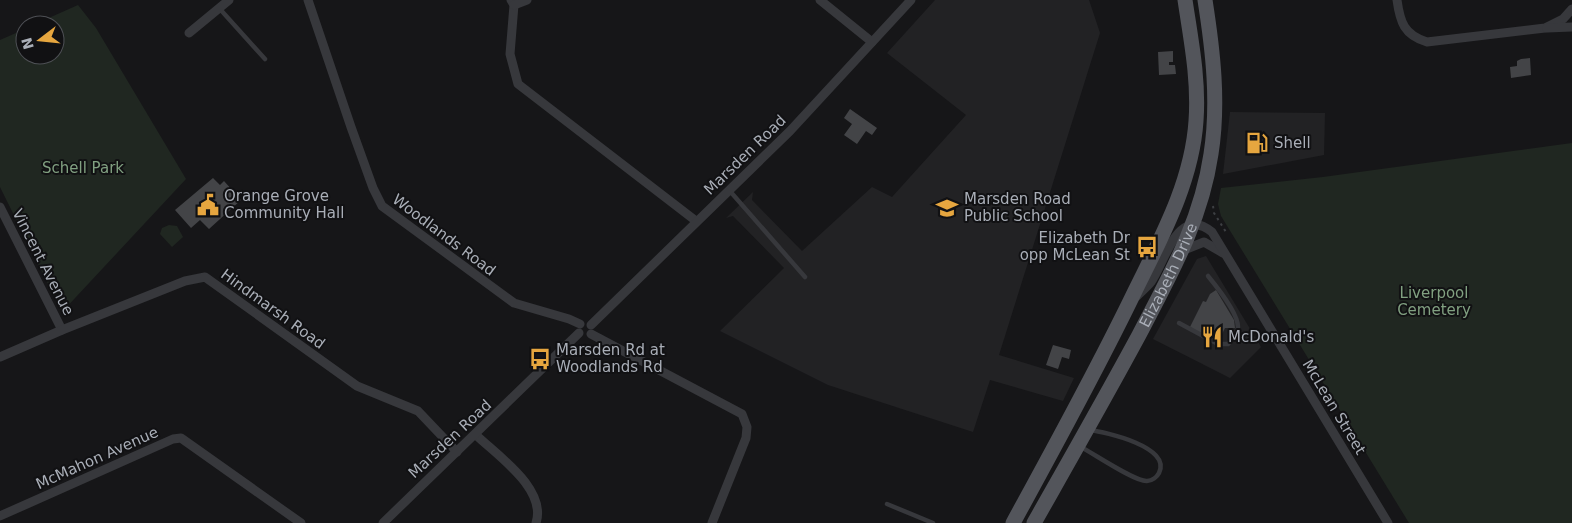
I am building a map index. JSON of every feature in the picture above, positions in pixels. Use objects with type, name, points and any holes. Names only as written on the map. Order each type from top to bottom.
[{"type":"main road","name":"Elizabeth Drive","points":[[1013,523],[1078,404],[1172,214],[1192,148],[1196,121],[1196,94],[1185,0]]},
{"type":"main road","name":"Elizabeth Drive","points":[[1034,523],[1088,430],[1184,250],[1193,226],[1207,177],[1214,126],[1213,64],[1205,0]]},
{"type":"street","points":[[189,33],[229,0]]},
{"type":"street","name":"Woodlands Road","points":[[308,0],[357,144],[373,188],[382,206],[514,304],[569,319],[580,329]]},
{"type":"street","points":[[527,0],[512,3],[510,54],[518,84],[696,221]]},
{"type":"street","points":[[820,0],[872,42]]},
{"type":"street","name":"Marsden Road","points":[[591,329],[696,221],[790,131],[911,0]]},
{"type":"street","points":[[1397,0],[1402,25],[1417,39],[1427,42],[1545,28],[1572,27]]},
{"type":"street","points":[[1545,28],[1563,19],[1572,9]]},
{"type":"street","name":"Vincent Avenue","points":[[0,207],[62,330]]},
{"type":"street","points":[[1128,306],[1152,282],[1176,234],[1185,227],[1193,226]]},
{"type":"street","name":"McLean Street","points":[[1193,226],[1206,226],[1212,232],[1388,523]]},
{"type":"street","points":[[1184,250],[1204,242],[1217,247],[1226,254]]},
{"type":"street","name":"Hindmarsh Road","points":[[0,357],[185,281],[205,277],[356,386],[418,411],[457,452]]},
{"type":"street","points":[[591,329],[585,336],[580,329],[586,321],[591,329],[742,414],[747,427],[746,438],[712,523]]},
{"type":"street","name":"Marsden Road","points":[[383,523],[476,435],[580,329]]},
{"type":"street","points":[[476,435],[528,485],[538,504],[536,523]]},
{"type":"street","name":"McMahon Avenue","points":[[0,516],[173,439],[181,438],[301,523]]},
{"type":"lane","points":[[219,8],[265,59]]},
{"type":"lane","points":[[729,190],[805,276]]},
{"type":"lane","points":[[1179,323],[1218,344],[1228,344],[1237,333],[1238,326],[1235,316],[1208,276]]},
{"type":"lane","points":[[1078,445],[1137,478],[1148,481],[1155,478],[1160,472],[1161,461],[1155,453],[1131,441],[1088,430]]},
{"type":"lane","points":[[886,504],[932,523]]},
{"type":"shaded area","name":"Marsden Road Public School","points":[[935,0],[1089,0],[1100,33],[999,355],[1074,378],[1063,401],[990,380],[973,432],[828,385],[720,331],[784,268],[733,216],[726,218],[753,192],[752,200],[802,251],[872,187],[892,197],[966,115],[887,53]]},
{"type":"shaded area","points":[[1230,112],[1325,113],[1324,155],[1223,174]]},
{"type":"shaded area","points":[[1206,256],[1261,347],[1230,378],[1153,339],[1197,259]]},
{"type":"green space","name":"Schell Park","points":[[78,5],[96,28],[186,179],[62,312],[0,187],[0,40],[15,33],[15,65],[65,65],[65,15],[56,15]]},
{"type":"green space","name":"Liverpool Cemetery","points":[[1572,143],[1572,523],[1409,523],[1221,216],[1218,204],[1221,188],[1323,177]]},
{"type":"green space","points":[[169,225],[177,226],[183,237],[172,247],[160,234],[162,228]]},
{"type":"building","points":[[1173,51],[1173,62],[1169,62],[1169,65],[1175,65],[1176,74],[1159,75],[1158,52]]},
{"type":"building","points":[[1530,58],[1531,75],[1511,78],[1510,67],[1517,66],[1517,61],[1521,59]]},
{"type":"building","points":[[850,109],[877,128],[872,135],[866,131],[857,144],[844,135],[852,124],[844,118]]},
{"type":"building","name":"Orange Grove Community Hall","points":[[213,178],[220,185],[224,181],[241,200],[209,229],[200,220],[191,228],[175,210]]},
{"type":"building","points":[[1216,290],[1234,320],[1235,328],[1225,328],[1217,344],[1190,327],[1203,301],[1206,302],[1210,294]]},
{"type":"building","points":[[1053,345],[1071,350],[1069,359],[1062,357],[1058,369],[1046,365]]},
{"type":"place","name":"Shell","points":[[1257,143]]},
{"type":"place","name":"Orange Grove Community Hall","points":[[208,205]]},
{"type":"place","name":"Marsden Road Public School","points":[[947,208]]},
{"type":"place","name":"Elizabeth Dr opp McLean St","points":[[1147,247]]},
{"type":"place","name":"McDonald's","points":[[1212,337]]},
{"type":"place","name":"Marsden Rd at Woodlands Rd","points":[[540,359]]}]
